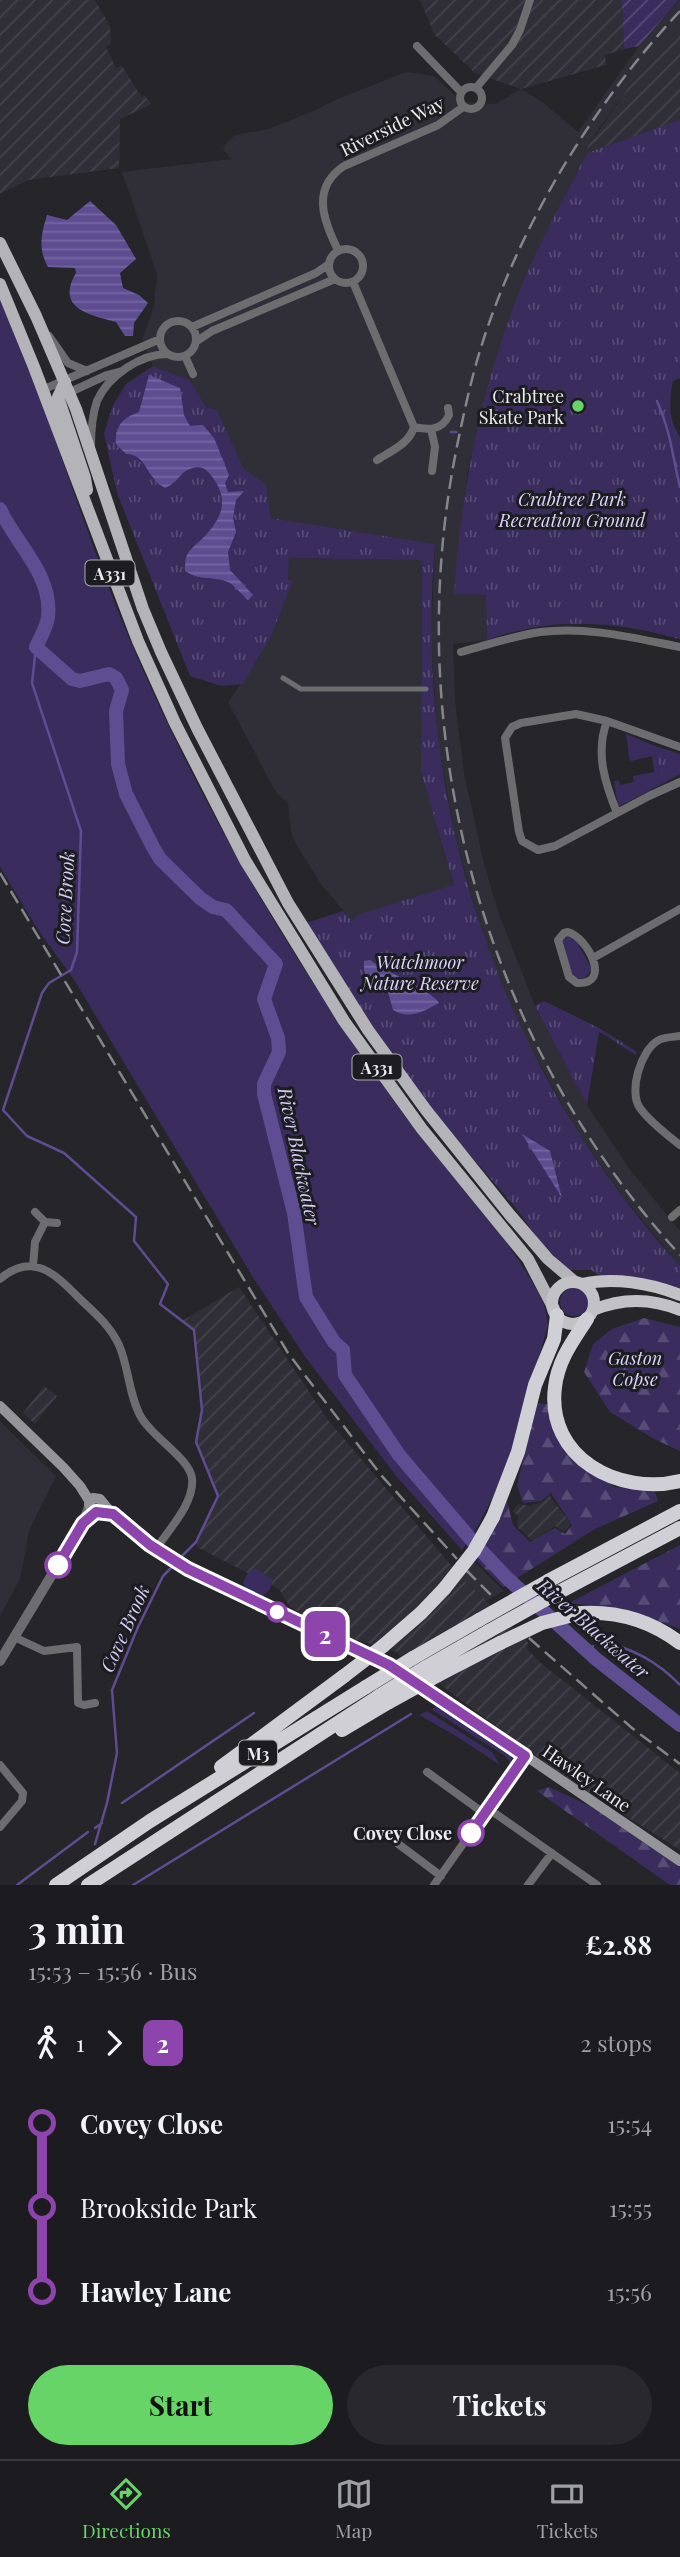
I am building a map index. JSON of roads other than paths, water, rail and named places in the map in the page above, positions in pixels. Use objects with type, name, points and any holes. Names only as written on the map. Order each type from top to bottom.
[{"type":"highway","points":[[680,1295],[636,1283],[604,1281],[564,1284],[556,1292],[555,1312],[571,1323],[615,1303],[638,1300],[680,1310]]},
{"type":"highway","points":[[578,1283],[593,1295],[590,1314],[564,1355],[555,1381],[556,1410],[566,1439],[580,1458],[609,1477],[640,1485],[680,1481]]},
{"type":"highway","name":"M3","points":[[150,1821],[383,1646],[444,1589],[474,1551],[493,1517],[518,1452],[535,1385],[554,1339],[555,1312]]},
{"type":"highway","name":"M3","points":[[432,1671],[484,1626],[548,1581],[680,1511]]},
{"type":"highway","name":"M3","points":[[56,1885],[150,1821],[413,1658],[559,1592],[680,1528]]},
{"type":"highway","name":"M3","points":[[88,1885],[244,1782],[316,1746],[384,1699],[432,1671],[542,1623],[580,1613],[610,1613],[633,1617],[680,1643]]},
{"type":"main road","name":"A331","points":[[0,243],[36,316],[56,392],[85,478],[90,513],[113,580],[143,653],[187,747],[251,871],[344,1021],[422,1129],[528,1259],[555,1312]]},
{"type":"main road","name":"A331","points":[[0,284],[56,392],[90,448],[143,609],[161,652],[197,729],[299,921],[368,1030],[439,1128],[525,1233],[555,1266],[578,1283]]},
{"type":"main road","name":"Hawley Lane","points":[[0,1406],[96,1505],[113,1514],[156,1549],[188,1569],[389,1665],[680,1861]]},
{"type":"street","points":[[476,88],[512,45],[530,0]]},
{"type":"street","name":"Riverside Way","points":[[417,46],[461,92]]},
{"type":"street","points":[[467,87],[476,88],[482,96],[482,103],[475,109],[463,107],[459,98],[461,92],[467,87]]},
{"type":"street","name":"Riverside Way","points":[[338,250],[322,206],[324,188],[331,175],[344,166],[449,119],[463,107]]},
{"type":"street","points":[[192,327],[316,273],[329,264],[338,250],[349,249],[362,257],[364,264],[363,272],[353,282],[345,284],[335,279],[329,270],[329,264]]},
{"type":"street","points":[[197,341],[192,327],[185,322],[169,323],[160,339],[161,346],[168,354],[173,357],[185,356],[192,351],[197,341],[212,331],[335,279]]},
{"type":"street","points":[[353,282],[414,427],[403,444],[377,460]]},
{"type":"street","points":[[36,316],[65,360],[87,371]]},
{"type":"street","points":[[56,392],[87,371],[160,339]]},
{"type":"street","points":[[90,448],[97,402],[109,384],[125,370],[150,356],[168,354]]},
{"type":"street","points":[[185,356],[193,374]]},
{"type":"street","points":[[56,392],[125,370]]},
{"type":"street","points":[[414,427],[432,429],[447,421],[448,408]]},
{"type":"street","points":[[432,429],[435,447],[432,471]]},
{"type":"street","points":[[461,652],[527,634],[568,630],[643,639],[680,647]]},
{"type":"street","points":[[283,678],[301,689],[426,689]]},
{"type":"street","points":[[680,747],[607,721],[576,714],[521,723],[512,727],[505,738],[518,830],[522,841],[538,850],[552,848],[680,782]]},
{"type":"street","points":[[607,721],[600,747],[607,789],[617,813]]},
{"type":"street","points":[[593,958],[680,909]]},
{"type":"street","points":[[564,933],[573,933],[593,958],[593,978],[583,984],[573,981],[569,977],[558,940],[564,933]]},
{"type":"street","points":[[680,1036],[660,1039],[647,1052],[634,1095],[639,1108],[680,1145]]},
{"type":"street","points":[[672,1217],[680,1210]]},
{"type":"street","points":[[35,1212],[46,1222],[57,1223]]},
{"type":"street","points":[[33,1266],[35,1242],[46,1222]]},
{"type":"street","points":[[0,1279],[13,1269],[33,1266],[42,1268],[57,1276],[107,1325],[123,1356],[141,1418],[190,1471],[190,1496],[156,1549]]},
{"type":"street","points":[[0,1661],[96,1505]]},
{"type":"street","points":[[14,1637],[44,1651],[77,1643],[78,1703],[94,1703]]},
{"type":"street","points":[[434,1885],[525,1756]]},
{"type":"street","points":[[0,1765],[23,1793],[22,1801],[0,1827]]},
{"type":"street","points":[[426,1772],[597,1885]]},
{"type":"street","points":[[397,1843],[440,1876]]},
{"type":"street","points":[[528,1885],[552,1853]]},
{"type":"waterway","points":[[657,401],[668,433],[680,487]]},
{"type":"waterway","points":[[451,432],[456,432]]},
{"type":"waterway","name":"River Blackwater","points":[[0,509],[32,560],[45,587],[48,617],[36,647],[72,679],[80,681],[109,674],[116,678],[122,690],[116,711],[118,764],[126,794],[160,859],[200,898],[213,907],[226,910],[276,964],[264,999],[278,1038],[279,1052],[264,1084],[264,1094],[294,1213],[306,1297],[334,1342],[343,1350],[345,1375],[399,1455],[507,1578],[596,1659],[680,1725]]},
{"type":"waterway","name":"Cove Brook","points":[[36,647],[32,683],[81,831],[77,952],[71,970],[49,983],[42,993],[3,1110],[27,1136],[64,1153],[136,1217],[134,1241],[168,1284],[160,1304],[194,1330],[202,1410],[196,1442],[218,1496],[196,1542],[178,1560]]},
{"type":"waterway","name":"Cove Brook","points":[[95,1844],[117,1753],[112,1690],[163,1576],[174,1565]]},
{"type":"waterway","points":[[602,1642],[644,1657],[663,1669],[680,1685]]},
{"type":"waterway","name":"River Blackwater","points":[[587,1649],[593,1646]]},
{"type":"waterway","points":[[122,1803],[254,1713]]},
{"type":"waterway","points":[[133,1885],[411,1714]]},
{"type":"waterway","name":"Cove Brook","points":[[95,1828],[102,1823]]},
{"type":"waterway","points":[[17,1885],[88,1832]]},
{"type":"railway","points":[[680,11],[620,82],[566,161],[521,245],[502,289],[478,356],[460,432],[443,542],[439,652],[448,762],[471,870],[505,974],[552,1074],[610,1168],[680,1255]]},
{"type":"railway","points":[[0,873],[288,1353],[381,1475],[457,1559]]},
{"type":"railway","points":[[466,1570],[493,1597]]},
{"type":"railway","points":[[529,1638],[632,1728],[680,1764]]},
{"type":"place","name":"Crabtree Skate Park","points":[[578,406]]},
{"type":"place","name":"Covey Close","points":[[471,1833]]},
{"type":"park label","name":"Crabtree Park Recreation Ground","points":[[572,509]]},
{"type":"park label","name":"Watchmoor Nature Reserve","points":[[420,972]]},
{"type":"park label","name":"Gaston Copse","points":[[635,1368]]}]
